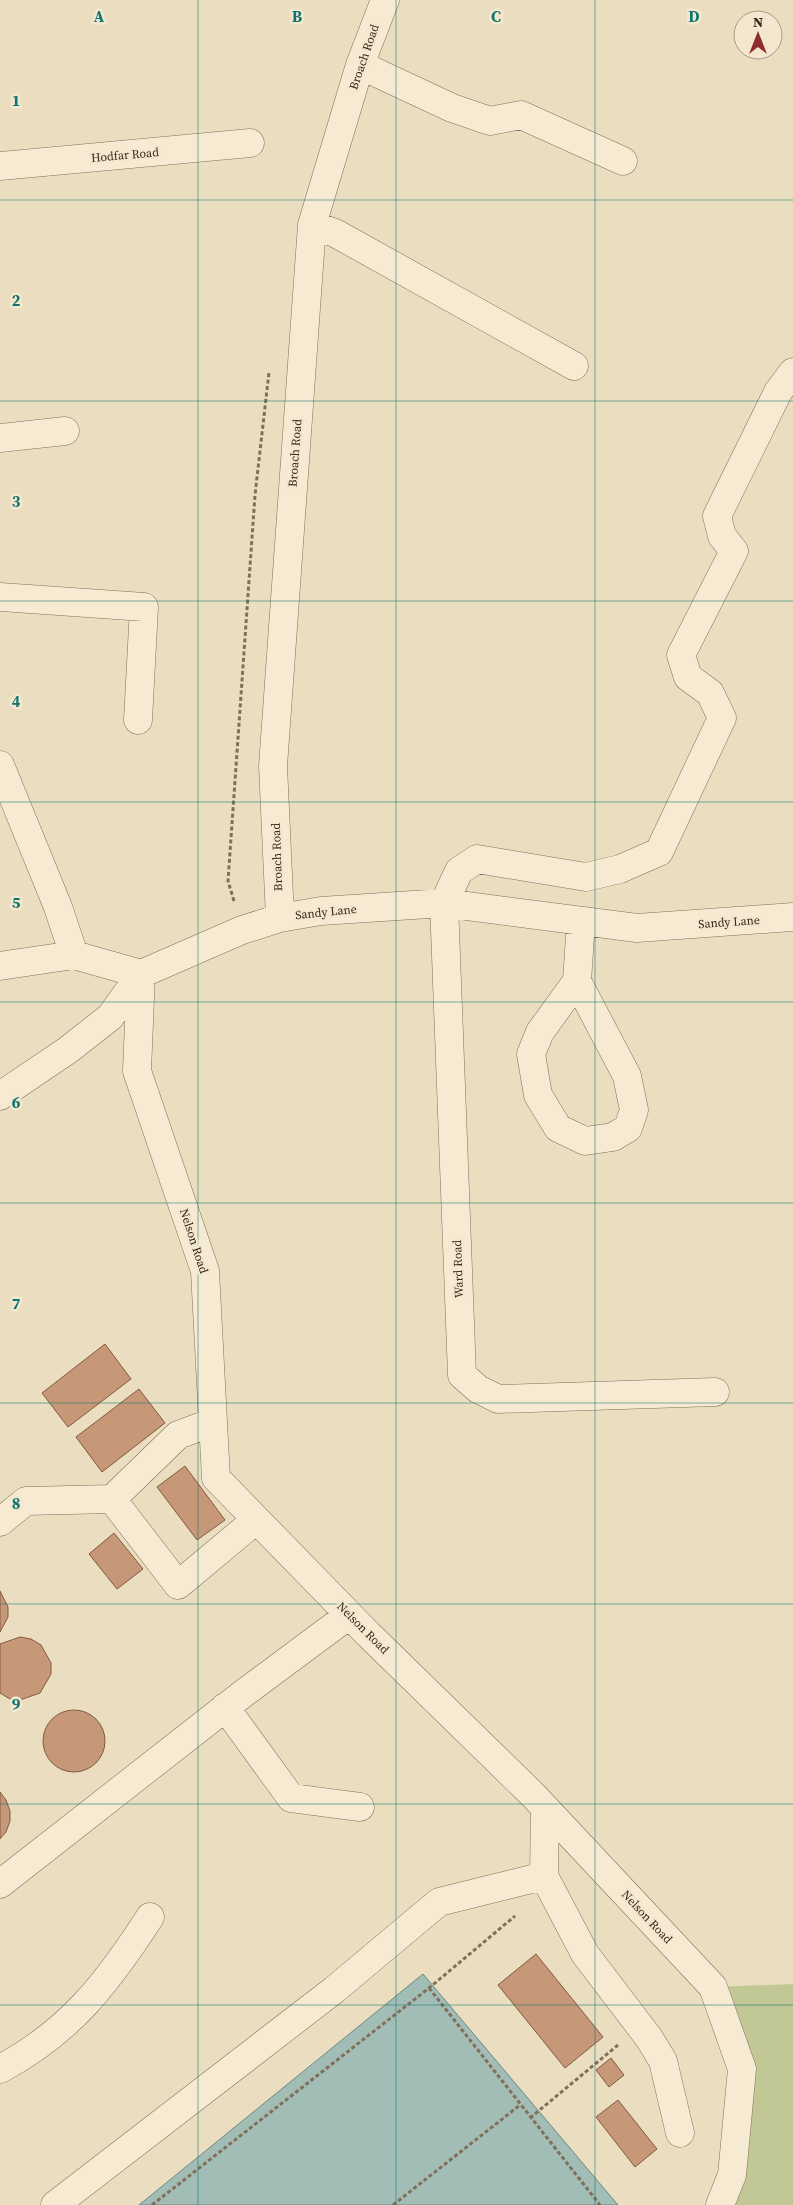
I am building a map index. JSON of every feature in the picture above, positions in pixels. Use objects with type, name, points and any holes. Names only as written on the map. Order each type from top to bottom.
[{"type":"street","name":"Broach Road","points":[[280,918],[273,766],[312,225],[360,65],[385,0]]},
{"type":"street","points":[[360,65],[452,108],[490,121],[521,115],[623,161]]},
{"type":"street","name":"Hodfar Road","points":[[0,166],[250,144]]},
{"type":"street","points":[[312,225],[335,233],[574,366]]},
{"type":"street","points":[[444,903],[459,871],[477,859],[586,877],[620,869],[659,852],[722,718],[710,693],[688,677],[681,655],[734,550],[722,536],[717,516],[778,392],[793,372]]},
{"type":"street","points":[[0,438],[66,431]]},
{"type":"street","points":[[0,597],[144,607],[138,720]]},
{"type":"street","points":[[0,765],[58,907],[74,956]]},
{"type":"street","name":"Sandy Lane","points":[[141,974],[242,930],[280,918],[321,911],[444,903],[637,928],[793,918]]},
{"type":"street","name":"Ward Road","points":[[444,903],[462,1375],[478,1389],[498,1399],[715,1392]]},
{"type":"street","points":[[577,981],[540,1032],[531,1054],[538,1095],[558,1128],[585,1141],[613,1137],[628,1128],[634,1110],[627,1076],[577,981],[581,921]]},
{"type":"street","points":[[0,966],[74,956],[141,974],[110,1017],[68,1050],[0,1096]]},
{"type":"street","name":"Nelson Road","points":[[141,974],[136,1072],[205,1270],[216,1478],[349,1615],[545,1808],[713,1987],[742,2069],[732,2175],[720,2205]]},
{"type":"street","points":[[0,1522],[26,1501],[112,1499],[178,1436],[213,1422]]},
{"type":"street","points":[[112,1499],[178,1585],[256,1520]]},
{"type":"street","points":[[0,1884],[225,1707],[349,1615]]},
{"type":"street","points":[[225,1707],[291,1798],[360,1807]]},
{"type":"street","points":[[545,1808],[547,1882],[585,1954],[663,2061],[680,2132]]},
{"type":"street","points":[[55,2205],[334,1990],[439,1902],[547,1882]]},
{"type":"street","points":[[0,2069],[30,2053],[78,2012],[119,1966],[150,1916]]},
{"type":"path","points":[[242,930],[228,881],[255,495],[267,379],[270,370]]},
{"type":"path","points":[[152,2205],[429,1988],[547,1882]]},
{"type":"path","points":[[429,1988],[600,2205]]},
{"type":"path","points":[[530,2118],[640,2027]]},
{"type":"path","points":[[393,2205],[520,2105]]},
{"type":"green space","points":[[793,1984],[793,2205],[720,2205],[742,2069],[713,1987]]},
{"type":"water","points":[[423,1974],[618,2205],[139,2205]]},
{"type":"building","points":[[105,1344],[131,1379],[68,1427],[42,1393]]},
{"type":"building","points":[[139,1389],[165,1423],[102,1472],[76,1437]]},
{"type":"building","points":[[185,1466],[225,1520],[197,1540],[157,1487]]},
{"type":"building","points":[[114,1533],[143,1569],[117,1589],[89,1554]]},
{"type":"building","points":[[0,1591],[8,1607],[8,1617],[0,1632]]},
{"type":"building","points":[[20,1637],[31,1639],[41,1645],[51,1663],[51,1674],[40,1693],[20,1700],[10,1699],[0,1693],[0,1644]]},
{"type":"building","points":[[68,1710],[80,1710],[96,1719],[103,1729],[105,1741],[103,1753],[96,1763],[80,1772],[68,1772],[57,1767],[48,1758],[43,1747],[43,1735],[48,1724],[57,1715]]},
{"type":"building","points":[[0,1792],[6,1800],[10,1811],[10,1821],[6,1832],[0,1839]]},
{"type":"building","points":[[536,1954],[603,2037],[565,2068],[498,1985]]},
{"type":"building","points":[[611,2058],[624,2075],[609,2087],[596,2070]]},
{"type":"building","points":[[618,2100],[657,2149],[635,2167],[596,2117]]}]
